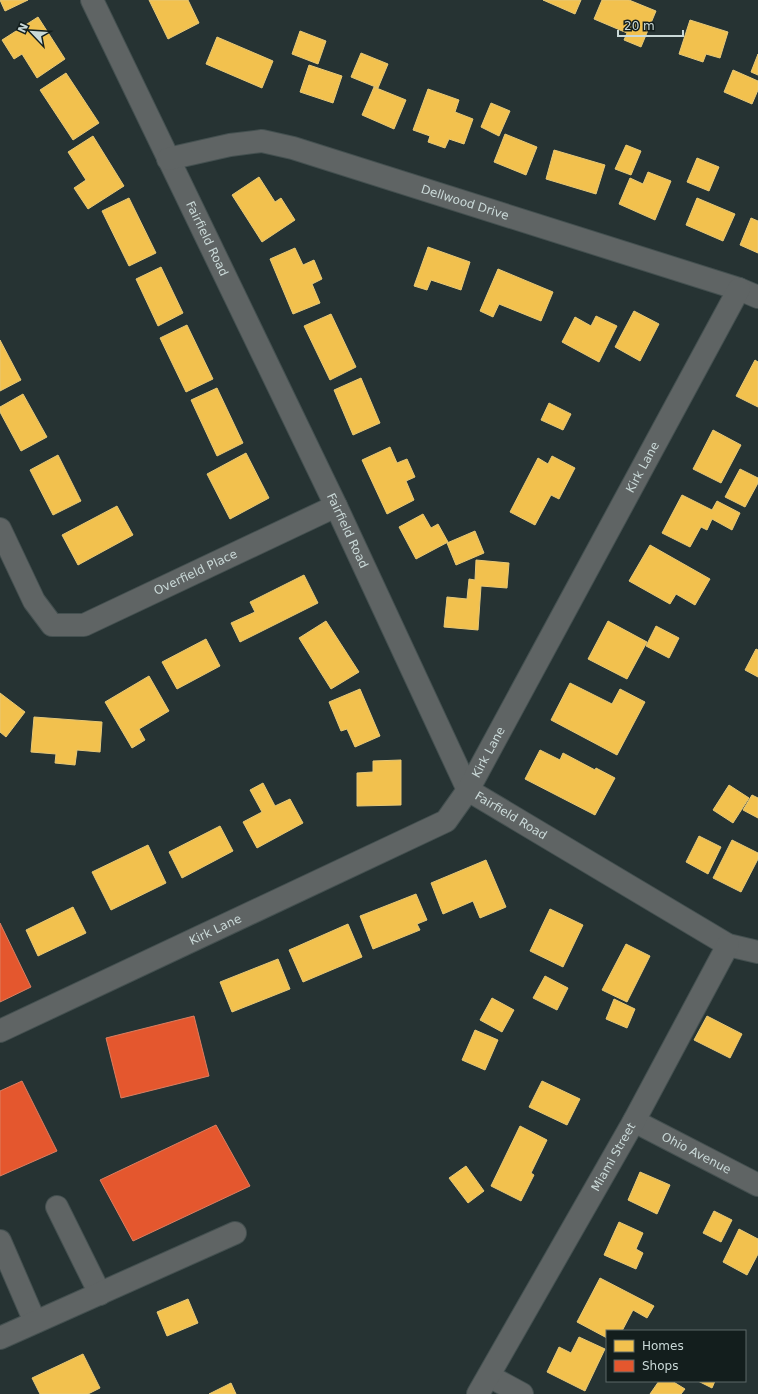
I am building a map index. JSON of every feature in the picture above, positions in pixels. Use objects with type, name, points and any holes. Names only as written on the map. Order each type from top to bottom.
[{"type":"street","name":"Fairfield Road","points":[[92,0],[336,506],[468,790],[728,944]]},
{"type":"street","name":"Dellwood Drive","points":[[168,159],[230,145],[262,141],[308,153],[748,293]]},
{"type":"street","name":"Kirk Lane","points":[[0,1031],[446,821],[468,790],[748,293]]},
{"type":"street","name":"Overfield Place","points":[[0,529],[34,601],[52,625],[84,625],[336,506]]},
{"type":"street","points":[[728,944],[758,952]]},
{"type":"street","name":"Miami Street","points":[[483,1385],[634,1122],[728,944]]},
{"type":"street","name":"Ohio Avenue","points":[[634,1122],[758,1185]]},
{"type":"street","points":[[57,1207],[100,1294]]},
{"type":"street","points":[[0,1338],[235,1233]]},
{"type":"street","points":[[0,1241],[35,1322]]},
{"type":"street","points":[[483,1385],[522,1394]]},
{"type":"building: Homes","points":[[0,0],[28,0],[5,11]]},
{"type":"building: Homes","points":[[149,0],[188,0],[199,23],[168,39]]},
{"type":"building: Homes","points":[[543,0],[581,0],[575,14]]},
{"type":"building: Homes","points":[[602,0],[629,0],[656,11],[641,47],[624,40],[627,33],[594,19]]},
{"type":"building: Homes","points":[[38,17],[65,59],[37,78],[22,54],[14,59],[2,40]]},
{"type":"building: Homes","points":[[690,20],[728,32],[720,58],[706,54],[703,62],[679,54]]},
{"type":"building: Homes","points":[[300,31],[326,41],[318,64],[292,54]]},
{"type":"building: Homes","points":[[217,37],[273,61],[262,88],[206,64]]},
{"type":"building: Homes","points":[[361,53],[388,64],[378,88],[351,77]]},
{"type":"building: Homes","points":[[758,54],[758,75],[751,72]]},
{"type":"building: Homes","points":[[309,65],[342,76],[333,103],[300,92]]},
{"type":"building: Homes","points":[[733,70],[758,81],[758,90],[752,104],[724,92]]},
{"type":"building: Homes","points":[[66,73],[99,123],[73,140],[40,90]]},
{"type":"building: Homes","points":[[374,87],[406,100],[394,129],[362,115]]},
{"type":"building: Homes","points":[[428,89],[459,100],[455,112],[473,119],[464,144],[449,139],[445,148],[428,142],[430,136],[413,130]]},
{"type":"building: Homes","points":[[491,103],[510,111],[499,136],[481,127]]},
{"type":"building: Homes","points":[[505,134],[537,147],[526,175],[494,162]]},
{"type":"building: Homes","points":[[93,136],[124,186],[88,209],[74,188],[86,180],[68,152]]},
{"type":"building: Homes","points":[[626,145],[641,151],[631,175],[615,169]]},
{"type":"building: Homes","points":[[554,150],[605,165],[596,194],[546,179]]},
{"type":"building: Homes","points":[[697,158],[719,167],[709,191],[687,182]]},
{"type":"building: Homes","points":[[648,172],[671,181],[655,220],[619,204],[630,178],[643,184]]},
{"type":"building: Homes","points":[[259,177],[275,202],[281,198],[295,220],[262,242],[232,195]]},
{"type":"building: Homes","points":[[129,198],[156,253],[129,266],[102,211]]},
{"type":"building: Homes","points":[[697,198],[735,214],[723,241],[686,225]]},
{"type":"building: Homes","points":[[751,218],[758,221],[758,253],[740,245]]},
{"type":"building: Homes","points":[[428,247],[470,262],[461,290],[431,280],[427,290],[414,286]]},
{"type":"building: Homes","points":[[295,248],[303,265],[314,260],[322,279],[312,284],[320,303],[293,314],[270,259]]},
{"type":"building: Homes","points":[[161,267],[183,313],[158,326],[136,279]]},
{"type":"building: Homes","points":[[498,269],[553,292],[541,321],[499,304],[493,317],[480,311]]},
{"type":"building: Homes","points":[[634,311],[659,324],[640,361],[615,347]]},
{"type":"building: Homes","points":[[331,314],[356,367],[330,380],[304,326]]},
{"type":"building: Homes","points":[[596,316],[617,326],[599,362],[562,342],[575,317],[591,326]]},
{"type":"building: Homes","points":[[187,325],[213,379],[186,392],[160,338]]},
{"type":"building: Homes","points":[[0,340],[21,380],[0,391]]},
{"type":"building: Homes","points":[[755,360],[758,362],[758,407],[736,396]]},
{"type":"building: Homes","points":[[361,378],[380,423],[353,435],[334,390]]},
{"type":"building: Homes","points":[[217,388],[243,443],[217,456],[191,400]]},
{"type":"building: Homes","points":[[23,394],[47,437],[21,451],[0,412],[0,407]]},
{"type":"building: Homes","points":[[549,403],[571,414],[563,430],[541,420]]},
{"type":"building: Homes","points":[[713,430],[741,445],[721,483],[693,469]]},
{"type":"building: Homes","points":[[390,447],[397,463],[407,459],[415,477],[406,481],[414,500],[387,514],[362,460]]},
{"type":"building: Homes","points":[[246,453],[269,498],[230,519],[207,474]]},
{"type":"building: Homes","points":[[58,455],[81,501],[53,515],[30,470]]},
{"type":"building: Homes","points":[[552,456],[575,468],[559,499],[551,495],[535,525],[510,512],[538,458],[548,464]]},
{"type":"building: Homes","points":[[740,469],[758,478],[758,483],[745,507],[725,497]]},
{"type":"building: Homes","points":[[682,495],[712,510],[717,501],[740,513],[732,530],[712,519],[707,530],[701,527],[690,547],[662,533]]},
{"type":"building: Homes","points":[[117,506],[133,535],[78,565],[62,535]]},
{"type":"building: Homes","points":[[423,514],[431,528],[438,524],[448,542],[416,559],[399,527]]},
{"type":"building: Homes","points":[[475,531],[484,553],[456,565],[447,543]]},
{"type":"building: Homes","points":[[650,545],[710,579],[695,605],[676,594],[670,604],[629,581]]},
{"type":"building: Homes","points":[[476,560],[509,563],[507,588],[481,586],[478,630],[444,627],[447,597],[467,599],[469,579],[475,580]]},
{"type":"building: Homes","points":[[304,575],[318,603],[240,642],[231,623],[255,612],[250,602]]},
{"type":"building: Homes","points":[[326,621],[359,672],[331,689],[299,638]]},
{"type":"building: Homes","points":[[608,621],[647,642],[627,679],[588,659]]},
{"type":"building: Homes","points":[[656,626],[679,638],[669,658],[646,646]]},
{"type":"building: Homes","points":[[206,639],[220,666],[177,689],[162,662]]},
{"type":"building: Homes","points":[[756,649],[758,650],[758,677],[745,670]]},
{"type":"building: Homes","points":[[149,676],[169,711],[139,729],[145,740],[132,748],[105,702]]},
{"type":"building: Homes","points":[[570,683],[612,704],[620,689],[645,702],[617,755],[551,720]]},
{"type":"building: Homes","points":[[360,689],[380,736],[355,747],[347,729],[341,731],[329,702]]},
{"type":"building: Homes","points":[[0,693],[25,712],[6,737],[0,732]]},
{"type":"building: Homes","points":[[34,717],[102,722],[100,752],[77,750],[75,765],[55,763],[56,754],[31,752]]},
{"type":"building: Homes","points":[[540,750],[560,760],[563,753],[595,770],[596,768],[615,778],[595,815],[525,779]]},
{"type":"building: Homes","points":[[401,760],[401,805],[357,806],[357,773],[373,772],[373,761]]},
{"type":"building: Homes","points":[[263,783],[275,806],[290,799],[303,823],[257,848],[243,822],[262,812],[250,790]]},
{"type":"building: Homes","points":[[729,785],[749,798],[733,823],[713,810]]},
{"type":"building: Homes","points":[[752,795],[758,798],[758,818],[743,810]]},
{"type":"building: Homes","points":[[220,826],[233,851],[182,878],[169,852]]},
{"type":"building: Homes","points":[[699,836],[721,847],[708,874],[686,862]]},
{"type":"building: Homes","points":[[732,840],[758,853],[758,859],[741,892],[713,878]]},
{"type":"building: Homes","points":[[148,845],[166,883],[111,910],[92,872]]},
{"type":"building: Homes","points":[[486,860],[506,907],[480,918],[473,901],[443,914],[431,883]]},
{"type":"building: Homes","points":[[416,894],[427,920],[417,924],[420,930],[373,949],[360,916]]},
{"type":"building: Homes","points":[[73,907],[86,933],[38,956],[26,930]]},
{"type":"building: Homes","points":[[550,909],[583,925],[563,967],[530,951]]},
{"type":"building: Homes","points":[[348,924],[362,957],[303,982],[289,950]]},
{"type":"building: Homes","points":[[626,944],[650,956],[627,1002],[602,990]]},
{"type":"building: Homes","points":[[278,959],[290,989],[232,1012],[220,982]]},
{"type":"building: Homes","points":[[545,976],[568,988],[557,1010],[533,998]]},
{"type":"building: Homes","points":[[492,998],[514,1010],[502,1032],[480,1020]]},
{"type":"building: Homes","points":[[614,999],[635,1009],[627,1028],[606,1019]]},
{"type":"building: Homes","points":[[707,1016],[742,1034],[730,1058],[694,1040]]},
{"type":"building: Homes","points":[[475,1030],[498,1040],[485,1070],[462,1060]]},
{"type":"building: Homes","points":[[542,1081],[580,1099],[567,1125],[529,1107]]},
{"type":"building: Homes","points":[[520,1126],[547,1140],[531,1173],[534,1175],[521,1201],[491,1186]]},
{"type":"building: Homes","points":[[466,1166],[484,1191],[468,1203],[449,1178]]},
{"type":"building: Homes","points":[[640,1172],[670,1185],[657,1214],[628,1200]]},
{"type":"building: Homes","points":[[714,1211],[732,1220],[721,1242],[703,1233]]},
{"type":"building: Homes","points":[[619,1222],[643,1233],[636,1249],[643,1253],[636,1269],[604,1255]]},
{"type":"building: Homes","points":[[739,1229],[758,1239],[758,1254],[747,1275],[723,1262]]},
{"type":"building: Homes","points":[[600,1278],[654,1306],[647,1318],[633,1310],[623,1330],[606,1330],[606,1337],[577,1322]]},
{"type":"building: Homes","points":[[188,1299],[198,1323],[167,1336],[157,1312]]},
{"type":"building: Homes","points":[[579,1337],[605,1349],[585,1391],[547,1372],[559,1347],[571,1353]]},
{"type":"building: Homes","points":[[83,1354],[100,1388],[88,1394],[40,1394],[32,1378]]},
{"type":"building: Homes","points":[[658,1382],[674,1382],[685,1389],[681,1394],[650,1394]]},
{"type":"building: Homes","points":[[700,1382],[715,1382],[712,1388]]},
{"type":"building: Homes","points":[[231,1383],[236,1394],[209,1394]]},
{"type":"building: Shops","points":[[0,923],[31,987],[0,1002]]},
{"type":"building: Shops","points":[[194,1016],[209,1076],[121,1098],[106,1038]]},
{"type":"building: Shops","points":[[22,1081],[57,1151],[0,1176],[0,1091]]},
{"type":"building: Shops","points":[[216,1125],[250,1186],[133,1241],[100,1180]]}]
